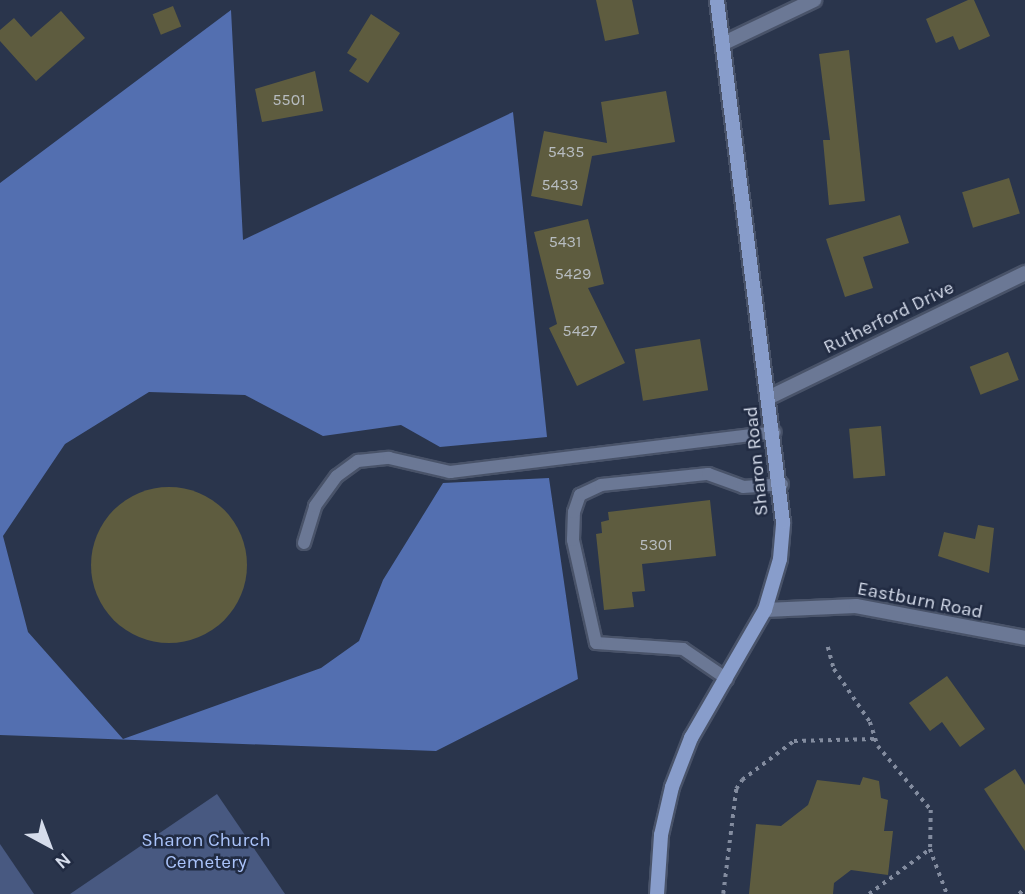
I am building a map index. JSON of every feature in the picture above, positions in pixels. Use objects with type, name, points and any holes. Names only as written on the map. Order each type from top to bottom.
[{"type":"main road","name":"Sharon Road","points":[[656,894],[661,835],[673,787],[691,738],[765,610],[780,559],[782,484],[717,0]]},
{"type":"street","points":[[724,43],[814,0]]},
{"type":"street","name":"Rutherford Drive","points":[[770,397],[1025,273]]},
{"type":"street","name":"Eastburn Road","points":[[765,610],[856,606],[1025,638]]},
{"type":"lane","points":[[304,543],[315,506],[337,476],[358,461],[389,458],[450,472],[775,432]]},
{"type":"lane","points":[[727,679],[682,649],[596,643],[573,540],[574,512],[580,495],[614,483],[708,474],[743,487],[782,484]]},
{"type":"path","points":[[828,647],[834,669],[870,722],[876,739],[899,776],[931,810],[930,849],[947,894]]},
{"type":"path","points":[[723,894],[736,789],[742,780],[794,741],[869,743],[876,739]]},
{"type":"path","points":[[869,894],[930,849]]},
{"type":"path","points":[[877,888],[880,894]]},
{"type":"path","points":[[1019,894],[1025,888]]},
{"type":"green space","name":"Sharon Church Cemetery","points":[[217,794],[285,894],[70,894]]},
{"type":"green space","points":[[0,844],[34,894],[0,894]]},
{"type":"shaded area","points":[[231,10],[243,240],[513,112],[547,437],[440,447],[401,425],[323,436],[245,395],[149,392],[65,444],[3,536],[28,632],[123,739],[321,668],[359,641],[383,580],[443,483],[549,478],[578,679],[436,751],[0,735],[0,183]]},
{"type":"building","points":[[596,0],[632,0],[639,34],[605,41]]},
{"type":"building","points":[[968,0],[974,0],[990,36],[959,50],[953,36],[936,43],[926,19]]},
{"type":"building","points":[[173,6],[181,26],[161,35],[153,14]]},
{"type":"building","points":[[61,11],[85,38],[36,81],[0,41],[0,30],[14,18],[31,37]]},
{"type":"building","points":[[371,14],[400,33],[368,83],[349,71],[357,59],[347,53]]},
{"type":"building","points":[[849,50],[865,201],[829,205],[823,140],[830,140],[819,54]]},
{"type":"building","points":[[315,71],[323,111],[262,122],[255,89]]},
{"type":"building","points":[[666,91],[675,142],[592,156],[582,206],[531,196],[544,131],[607,143],[601,102]]},
{"type":"building","points":[[1009,178],[1020,213],[973,228],[962,192]]},
{"type":"building","points":[[900,215],[909,243],[863,257],[873,288],[845,297],[826,239]]},
{"type":"building","points":[[588,219],[604,284],[588,288],[625,363],[577,386],[549,328],[557,324],[534,232]]},
{"type":"building","points":[[700,339],[708,390],[643,401],[635,349]]},
{"type":"building","points":[[1008,352],[1019,380],[980,395],[970,367]]},
{"type":"building","points":[[881,426],[885,476],[853,479],[849,429]]},
{"type":"building","points":[[169,487],[199,493],[224,510],[241,535],[247,565],[241,595],[224,620],[199,637],[169,643],[139,637],[114,620],[97,595],[91,565],[97,535],[114,510],[139,493]]},
{"type":"building","points":[[710,500],[716,556],[642,564],[645,591],[632,592],[634,607],[604,610],[596,534],[602,533],[601,522],[609,520],[608,512]]},
{"type":"building","points":[[978,525],[994,528],[989,573],[938,556],[944,532],[975,539]]},
{"type":"building","points":[[947,676],[985,729],[960,747],[942,722],[930,731],[909,703]]},
{"type":"building","points":[[1015,769],[1025,785],[1025,851],[984,789]]},
{"type":"building","points":[[863,777],[879,781],[881,798],[888,800],[884,831],[893,831],[888,875],[851,870],[834,883],[833,894],[749,894],[756,824],[781,826],[808,805],[817,780],[860,785]]}]
